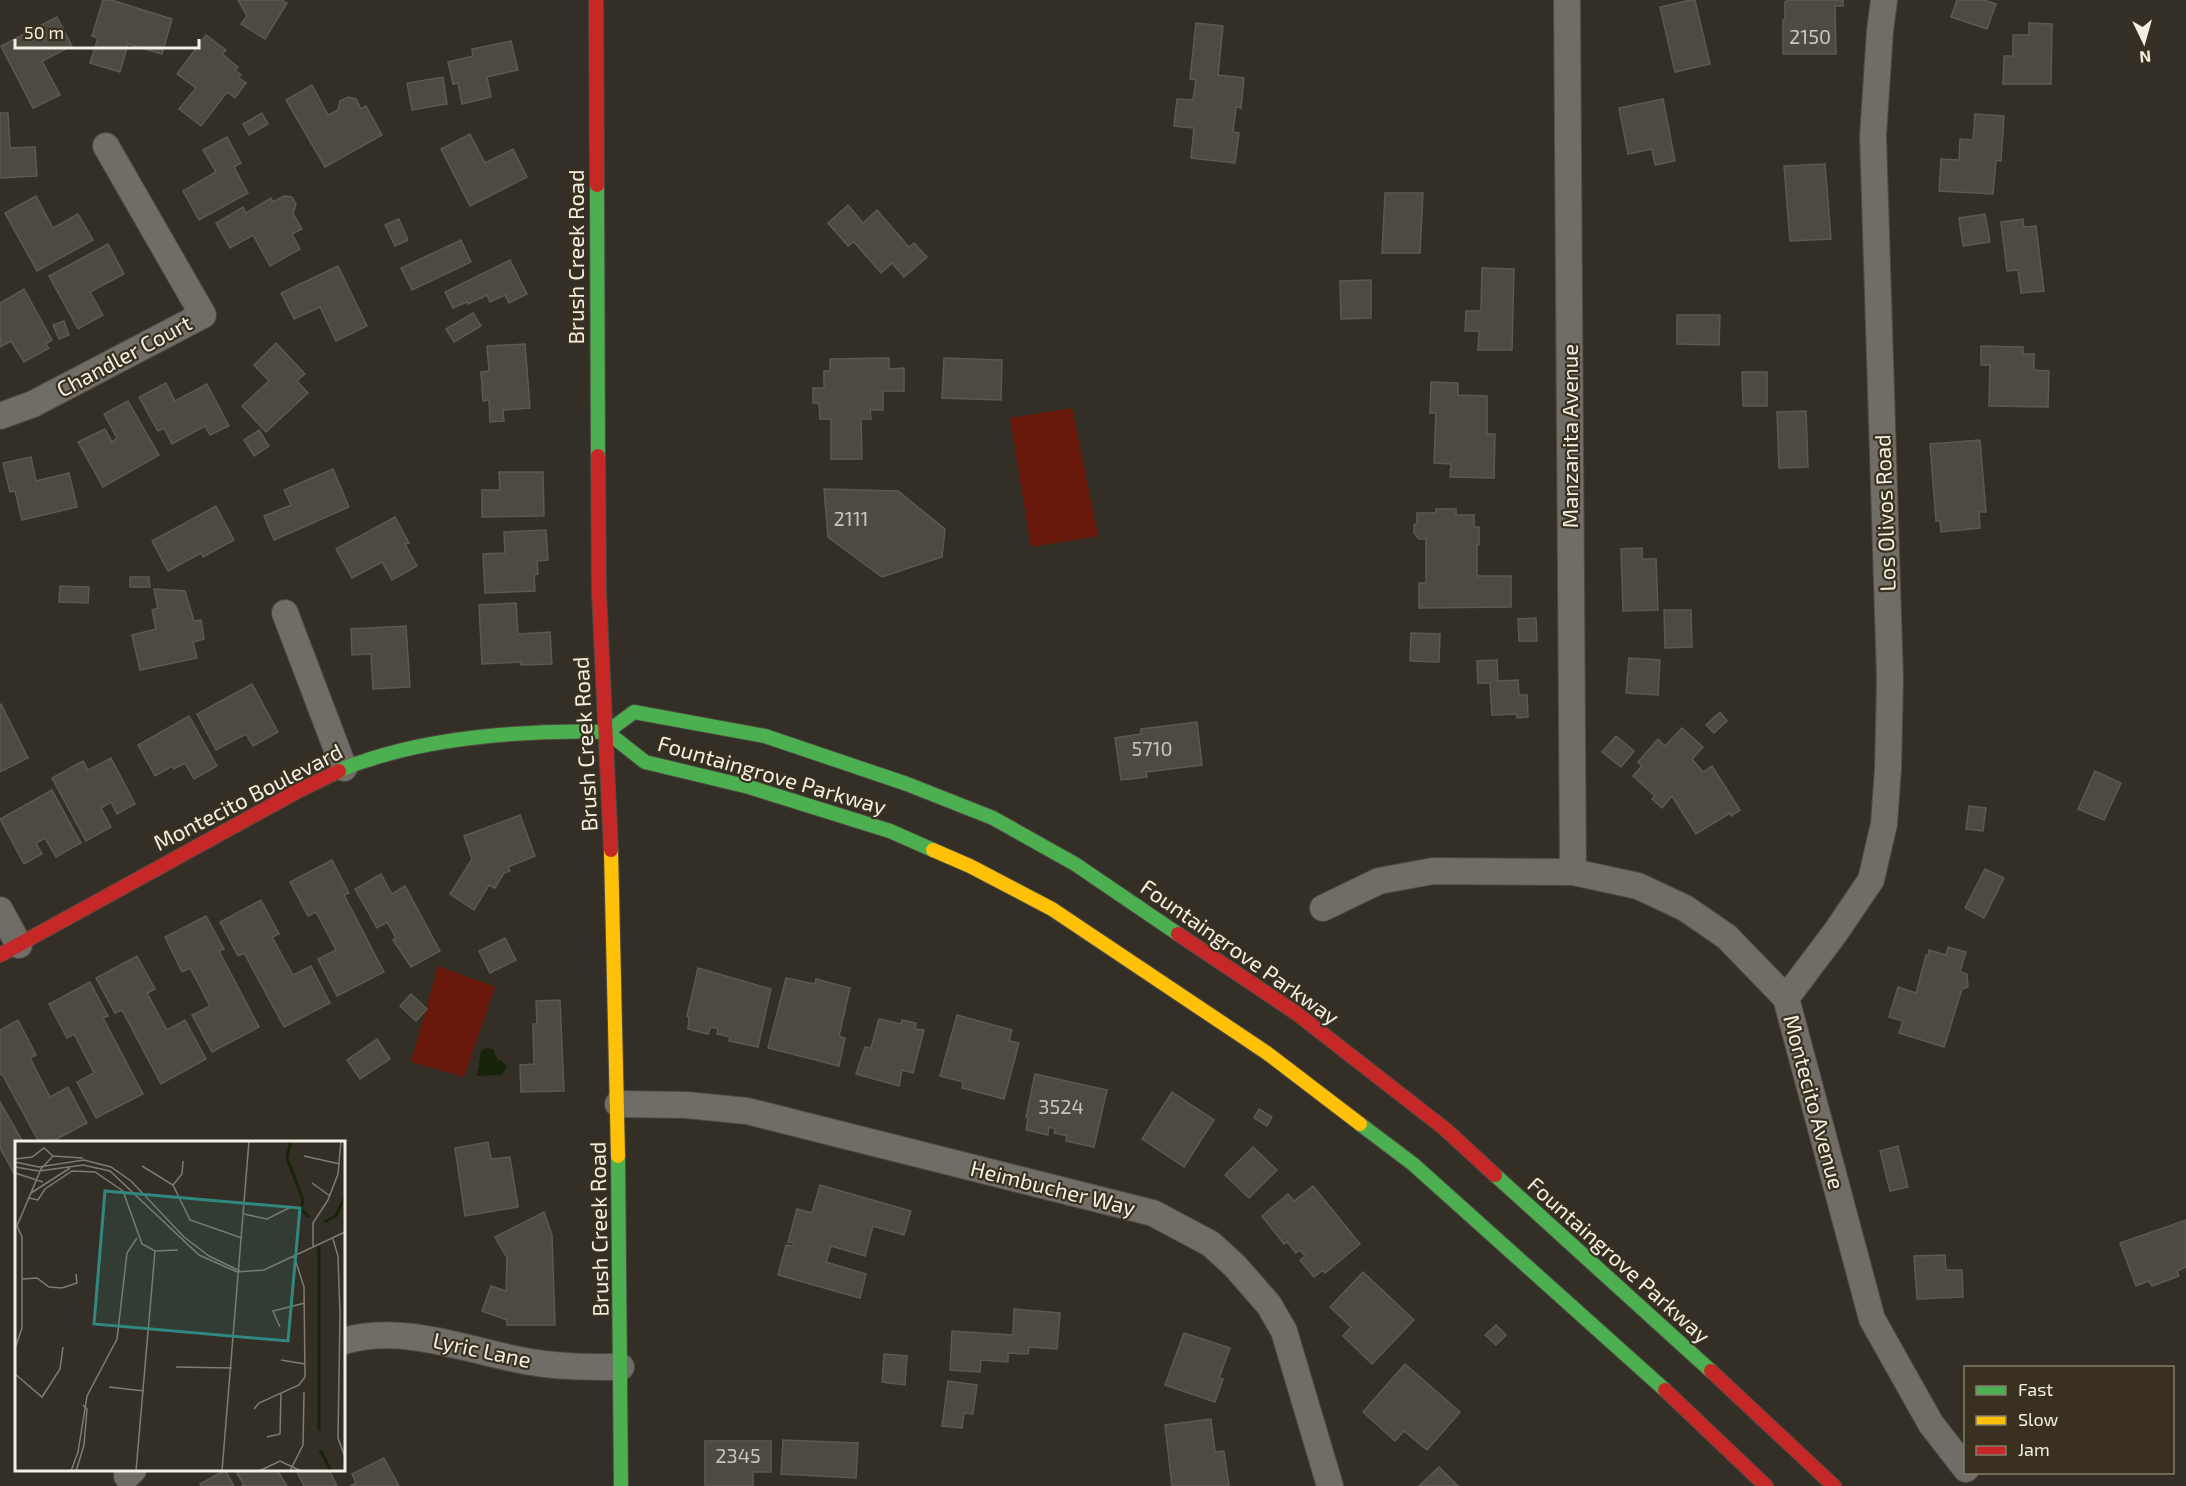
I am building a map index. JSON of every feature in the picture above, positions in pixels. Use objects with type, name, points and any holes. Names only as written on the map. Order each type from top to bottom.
[{"type":"main road","name":"Brush Creek Road","points":[[596,0],[599,592],[607,732],[618,1104],[621,1486]]},
{"type":"main road","name":"Fountaingrove Parkway","points":[[1766,1486],[1703,1424],[1413,1164],[1268,1053],[1052,909],[970,866],[890,831],[749,787],[645,762],[607,732],[634,712],[765,736],[907,784],[993,818],[1075,864],[1296,1013],[1445,1129],[1737,1394],[1834,1486]]},
{"type":"main road","name":"Montecito Boulevard","points":[[10,950],[298,791],[344,768],[405,748],[476,738],[576,730],[607,732]]},
{"type":"street","name":"Manzanita Avenue","points":[[1567,0],[1573,873]]},
{"type":"street","name":"Los Olivos Road","points":[[1786,998],[1835,933],[1870,880],[1884,824],[1890,679],[1873,136],[1884,0]]},
{"type":"street","name":"Chandler Court","points":[[0,416],[33,404],[202,315],[106,146]]},
{"type":"street","points":[[285,613],[344,768]]},
{"type":"street","name":"Montecito Avenue","points":[[1323,908],[1379,881],[1433,871],[1573,873],[1638,886],[1685,908],[1727,937],[1786,998],[1872,1319],[1931,1424],[1964,1467]]},
{"type":"street","points":[[0,910],[10,950]]},
{"type":"street","name":"Heimbucher Way","points":[[618,1104],[686,1105],[747,1111],[1153,1213],[1211,1244],[1235,1266],[1269,1305],[1284,1331],[1330,1486]]},
{"type":"street","name":"Lyric Lane","points":[[345,1341],[360,1336],[418,1337],[522,1360],[567,1366],[621,1367]]},
{"type":"shaded area","points":[[1072,408],[1098,536],[1031,547],[1010,418]]},
{"type":"shaded area","points":[[438,966],[495,987],[464,1077],[411,1062]]},
{"type":"shaded area","points":[[486,1048],[493,1049],[498,1061],[501,1060],[506,1065],[501,1075],[477,1076],[481,1051]]},
{"type":"building","points":[[103,0],[111,0],[172,19],[162,54],[128,44],[120,72],[90,63],[98,38],[92,36]]},
{"type":"building","points":[[238,0],[281,0],[287,3],[265,39],[241,24],[247,16]]},
{"type":"building","points":[[1695,0],[1710,64],[1675,72],[1660,7]]},
{"type":"building","points":[[1788,0],[1843,0],[1843,6],[1835,6],[1836,54],[1783,54],[1783,20],[1785,20],[1785,2]]},
{"type":"building","points":[[1957,0],[1984,0],[1996,4],[1987,29],[1951,17]]},
{"type":"building","points":[[57,17],[72,46],[42,61],[60,95],[33,108],[1,46]]},
{"type":"building","points":[[1196,23],[1223,26],[1218,75],[1244,78],[1241,108],[1236,107],[1233,132],[1239,133],[1235,163],[1191,158],[1194,128],[1174,126],[1177,99],[1193,100],[1196,80],[1190,79]]},
{"type":"building","points":[[2029,23],[2052,24],[2051,84],[2003,84],[2004,56],[2013,56],[2013,35],[2029,35]]},
{"type":"building","points":[[206,35],[226,50],[222,54],[238,67],[235,70],[241,75],[238,77],[246,83],[235,98],[227,92],[201,126],[179,109],[196,88],[177,74]]},
{"type":"building","points":[[511,41],[518,70],[487,77],[491,97],[462,104],[458,83],[453,84],[448,62],[473,56],[472,49]]},
{"type":"building","points":[[443,77],[447,104],[412,110],[407,83]]},
{"type":"building","points":[[312,85],[328,115],[338,110],[340,101],[348,97],[356,99],[361,109],[366,106],[382,135],[325,167],[286,100]]},
{"type":"building","points":[[1663,99],[1675,161],[1655,165],[1652,149],[1628,154],[1619,108]]},
{"type":"building","points":[[0,113],[8,113],[10,148],[35,147],[37,176],[0,178]]},
{"type":"building","points":[[262,113],[268,124],[249,135],[243,124]]},
{"type":"building","points":[[1975,114],[2004,116],[2001,161],[1996,160],[1993,194],[1939,191],[1941,159],[1959,160],[1960,139],[1973,140]]},
{"type":"building","points":[[470,134],[485,163],[513,149],[527,177],[470,206],[441,149]]},
{"type":"building","points":[[227,137],[241,163],[234,167],[248,193],[199,220],[183,191],[216,172],[203,150]]},
{"type":"building","points":[[1825,164],[1831,239],[1790,241],[1784,166]]},
{"type":"building","points":[[1385,193],[1423,193],[1420,253],[1382,253]]},
{"type":"building","points":[[36,196],[53,228],[78,214],[93,240],[37,271],[5,213]]},
{"type":"building","points":[[284,196],[292,197],[296,204],[293,214],[302,229],[292,234],[300,249],[270,266],[253,235],[230,248],[216,223],[243,207],[246,213],[271,198],[273,202]]},
{"type":"building","points":[[848,205],[863,223],[877,210],[909,247],[914,243],[927,257],[904,277],[892,263],[881,273],[854,242],[848,246],[828,223]]},
{"type":"building","points":[[1985,214],[1990,242],[1963,246],[1959,218]]},
{"type":"building","points":[[399,219],[408,240],[395,246],[385,225]]},
{"type":"building","points":[[2023,219],[2024,227],[2036,226],[2044,291],[2021,293],[2018,270],[2007,271],[2001,222]]},
{"type":"building","points":[[461,240],[471,262],[412,290],[401,268]]},
{"type":"building","points":[[108,244],[124,274],[90,292],[103,315],[78,329],[49,276]]},
{"type":"building","points":[[510,260],[527,294],[509,303],[505,295],[490,302],[487,295],[453,308],[445,292]]},
{"type":"building","points":[[338,266],[367,326],[336,341],[320,307],[294,319],[281,293]]},
{"type":"building","points":[[1482,268],[1514,269],[1512,350],[1478,350],[1479,331],[1465,331],[1466,311],[1481,311]]},
{"type":"building","points":[[1371,280],[1371,318],[1341,319],[1340,281]]},
{"type":"building","points":[[24,289],[52,340],[46,344],[49,348],[24,362],[11,341],[0,347],[0,303]]},
{"type":"building","points":[[473,313],[481,326],[454,342],[446,329]]},
{"type":"building","points":[[1677,315],[1720,315],[1719,345],[1677,344]]},
{"type":"building","points":[[64,321],[69,335],[59,339],[53,325]]},
{"type":"building","points":[[276,343],[305,374],[297,381],[308,393],[266,432],[242,406],[269,381],[254,365]]},
{"type":"building","points":[[525,344],[530,408],[503,410],[504,421],[490,422],[489,400],[483,401],[481,372],[489,371],[487,346]]},
{"type":"building","points":[[1981,346],[2023,347],[2023,354],[2034,354],[2034,370],[2049,371],[2048,407],[1989,406],[1990,365],[1981,365]]},
{"type":"building","points":[[889,358],[889,369],[904,368],[904,391],[883,391],[883,410],[870,410],[871,419],[861,419],[862,459],[831,459],[831,419],[820,419],[819,403],[813,403],[813,388],[824,388],[824,371],[830,371],[830,359]]},
{"type":"building","points":[[944,358],[1002,360],[1001,400],[942,398]]},
{"type":"building","points":[[1742,372],[1767,372],[1767,406],[1743,406]]},
{"type":"building","points":[[1431,382],[1458,383],[1458,395],[1487,396],[1487,434],[1495,434],[1494,478],[1450,477],[1451,464],[1434,463],[1436,413],[1430,413]]},
{"type":"building","points":[[166,383],[175,401],[207,384],[229,426],[210,435],[205,426],[172,444],[164,428],[158,431],[139,397]]},
{"type":"building","points":[[128,401],[159,455],[103,487],[78,442],[105,429],[112,442],[117,438],[104,414]]},
{"type":"building","points":[[1806,411],[1808,467],[1779,468],[1777,412]]},
{"type":"building","points":[[259,430],[269,446],[254,456],[244,440]]},
{"type":"building","points":[[1980,440],[1986,512],[1979,512],[1980,528],[1941,532],[1940,521],[1936,521],[1930,444]]},
{"type":"building","points":[[31,457],[36,481],[69,473],[77,507],[22,520],[15,491],[10,492],[3,463]]},
{"type":"building","points":[[333,469],[349,507],[274,540],[264,516],[291,505],[284,490]]},
{"type":"building","points":[[499,472],[543,472],[544,516],[482,517],[482,490],[500,490]]},
{"type":"building","points":[[824,489],[898,491],[945,529],[942,557],[882,577],[828,537]]},
{"type":"building","points":[[216,506],[234,540],[203,557],[201,553],[168,571],[152,541]]},
{"type":"building","points":[[1436,509],[1456,509],[1456,515],[1474,515],[1474,527],[1479,527],[1477,576],[1511,576],[1511,607],[1419,608],[1419,583],[1426,583],[1426,539],[1419,539],[1414,533],[1414,525],[1417,523],[1417,513],[1436,513]]},
{"type":"building","points":[[395,517],[409,543],[405,544],[417,566],[392,580],[382,562],[352,578],[336,549]]},
{"type":"building","points":[[546,530],[548,560],[537,561],[538,574],[534,575],[535,591],[485,593],[483,554],[505,553],[504,532]]},
{"type":"building","points":[[1642,548],[1642,559],[1656,559],[1658,610],[1623,611],[1621,549]]},
{"type":"building","points":[[130,577],[149,577],[150,587],[130,587]]},
{"type":"building","points":[[60,586],[89,587],[88,603],[59,602]]},
{"type":"building","points":[[154,589],[185,591],[194,621],[201,620],[204,639],[193,642],[197,658],[140,670],[132,635],[156,629],[152,610],[158,608]]},
{"type":"building","points":[[516,603],[518,634],[550,632],[552,664],[521,665],[521,662],[482,664],[479,605]]},
{"type":"building","points":[[1664,610],[1691,610],[1692,647],[1665,648]]},
{"type":"building","points":[[1536,618],[1537,641],[1519,641],[1518,619]]},
{"type":"building","points":[[406,626],[410,687],[373,689],[371,654],[352,655],[351,629]]},
{"type":"building","points":[[1411,633],[1440,634],[1439,662],[1410,661]]},
{"type":"building","points":[[1629,658],[1660,660],[1658,695],[1626,693]]},
{"type":"building","points":[[1497,660],[1498,681],[1518,680],[1519,695],[1527,695],[1528,717],[1517,718],[1517,714],[1492,715],[1490,683],[1478,683],[1477,661]]},
{"type":"building","points":[[252,684],[278,732],[253,746],[246,734],[216,750],[197,714]]},
{"type":"building","points":[[0,705],[28,758],[0,772]]},
{"type":"building","points":[[1720,712],[1727,721],[1714,733],[1706,725]]},
{"type":"building","points":[[189,716],[217,766],[194,779],[185,763],[174,769],[172,766],[155,776],[138,745]]},
{"type":"building","points":[[1197,722],[1202,765],[1146,772],[1147,777],[1121,780],[1115,738],[1141,734],[1141,729]]},
{"type":"building","points":[[1682,728],[1703,747],[1692,759],[1703,772],[1712,766],[1740,810],[1731,816],[1730,813],[1696,834],[1672,796],[1662,808],[1652,799],[1655,796],[1633,776],[1642,766],[1638,762],[1658,739],[1665,746]]},
{"type":"building","points":[[1616,736],[1634,751],[1621,767],[1602,752]]},
{"type":"building","points":[[111,758],[135,804],[117,814],[111,802],[101,808],[111,827],[86,841],[52,778],[83,761],[88,770]]},
{"type":"building","points":[[2095,771],[2121,783],[2104,820],[2078,809]]},
{"type":"building","points":[[52,790],[81,843],[56,857],[45,838],[36,843],[42,854],[24,864],[0,819]]},
{"type":"building","points":[[1969,806],[1986,808],[1983,831],[1966,829]]},
{"type":"building","points":[[520,815],[535,856],[508,867],[510,871],[504,873],[495,888],[489,885],[474,910],[450,894],[472,859],[464,836]]},
{"type":"building","points":[[332,860],[349,893],[344,895],[384,972],[337,996],[318,959],[336,950],[316,912],[308,916],[290,882]]},
{"type":"building","points":[[1985,869],[2004,878],[1984,918],[1965,908]]},
{"type":"building","points":[[381,874],[392,894],[405,886],[440,951],[411,967],[393,940],[396,938],[387,922],[377,928],[355,889]]},
{"type":"building","points":[[261,900],[279,934],[272,937],[293,975],[311,966],[330,1003],[284,1027],[244,953],[238,956],[220,922]]},
{"type":"building","points":[[206,916],[224,949],[219,951],[259,1027],[212,1052],[192,1015],[210,1006],[190,968],[182,972],[165,937]]},
{"type":"building","points":[[505,938],[516,960],[490,973],[479,951]]},
{"type":"building","points":[[1948,947],[1966,952],[1960,972],[1967,974],[1968,987],[1962,989],[1944,1047],[1899,1033],[1903,1021],[1889,1017],[1898,987],[1916,993],[1929,950],[1946,955]]},
{"type":"building","points":[[137,956],[155,989],[147,993],[167,1030],[185,1020],[206,1059],[161,1084],[122,1010],[115,1013],[96,978]]},
{"type":"building","points":[[698,968],[771,989],[758,1047],[729,1041],[730,1037],[717,1034],[718,1029],[711,1027],[708,1034],[688,1029],[689,1017],[687,1016]]},
{"type":"building","points":[[786,978],[815,984],[816,979],[850,988],[839,1036],[845,1038],[839,1066],[768,1048]]},
{"type":"building","points":[[90,982],[108,1016],[103,1018],[143,1094],[96,1118],[77,1082],[94,1073],[74,1034],[67,1038],[49,1004]]},
{"type":"building","points":[[411,994],[427,1009],[416,1021],[400,1006]]},
{"type":"building","points":[[560,1000],[564,1091],[521,1092],[520,1065],[534,1064],[533,1024],[537,1024],[536,1001]]},
{"type":"building","points":[[957,1015],[1012,1030],[1009,1041],[1019,1043],[1004,1099],[962,1088],[963,1082],[940,1076]]},
{"type":"building","points":[[879,1019],[901,1024],[902,1020],[916,1023],[915,1029],[924,1030],[913,1073],[902,1070],[899,1086],[856,1074],[865,1047],[871,1048]]},
{"type":"building","points":[[18,1020],[36,1055],[30,1058],[50,1097],[68,1087],[87,1123],[53,1141],[38,1141],[2,1074],[0,1075],[0,1030]]},
{"type":"building","points":[[377,1039],[390,1059],[360,1079],[347,1060]]},
{"type":"building","points":[[1035,1074],[1107,1090],[1094,1147],[1066,1141],[1067,1136],[1054,1133],[1055,1129],[1049,1127],[1048,1135],[1026,1130],[1028,1119],[1026,1117]]},
{"type":"building","points":[[1172,1092],[1214,1120],[1184,1167],[1142,1139]]},
{"type":"building","points":[[0,1102],[22,1141],[15,1141],[15,1175],[0,1148]]},
{"type":"building","points":[[1259,1109],[1272,1117],[1267,1126],[1254,1118]]},
{"type":"building","points":[[488,1142],[491,1159],[510,1157],[518,1207],[465,1216],[455,1148]]},
{"type":"building","points":[[1898,1146],[1908,1187],[1890,1191],[1880,1151]]},
{"type":"building","points":[[1253,1147],[1277,1170],[1249,1198],[1225,1175]]},
{"type":"building","points":[[820,1185],[911,1211],[904,1235],[873,1226],[865,1256],[831,1246],[826,1262],[866,1274],[860,1298],[778,1275],[786,1245],[793,1246],[794,1243],[788,1242],[797,1209],[812,1213]]},
{"type":"building","points":[[1313,1186],[1360,1244],[1325,1273],[1323,1270],[1314,1277],[1300,1260],[1305,1256],[1300,1250],[1296,1253],[1287,1242],[1284,1244],[1262,1216],[1288,1194],[1294,1201]]},
{"type":"building","points":[[544,1212],[552,1235],[555,1325],[507,1325],[507,1320],[482,1311],[491,1286],[506,1291],[507,1258],[495,1237]]},
{"type":"building","points":[[2186,1220],[2186,1267],[2177,1271],[2179,1276],[2152,1286],[2149,1281],[2136,1286],[2120,1243]]},
{"type":"building","points":[[1945,1255],[1946,1270],[1962,1270],[1963,1297],[1917,1299],[1914,1256]]},
{"type":"building","points":[[1363,1272],[1414,1320],[1372,1364],[1343,1336],[1351,1327],[1330,1307]]},
{"type":"building","points":[[1014,1309],[1060,1313],[1057,1349],[1029,1347],[1028,1354],[1008,1353],[1008,1362],[981,1360],[980,1372],[950,1370],[952,1331],[1013,1335]]},
{"type":"building","points":[[1496,1325],[1506,1335],[1496,1345],[1485,1335]]},
{"type":"building","points":[[1184,1333],[1230,1348],[1219,1378],[1223,1379],[1215,1402],[1165,1385]]},
{"type":"building","points":[[884,1354],[907,1356],[905,1385],[882,1382]]},
{"type":"building","points":[[1405,1364],[1460,1412],[1427,1450],[1404,1431],[1395,1441],[1363,1412]]},
{"type":"building","points":[[948,1381],[977,1385],[973,1414],[964,1413],[962,1428],[942,1426]]},
{"type":"building","points":[[1211,1419],[1215,1452],[1224,1451],[1229,1486],[1172,1486],[1165,1425]]},
{"type":"building","points":[[783,1440],[858,1443],[856,1478],[781,1474]]},
{"type":"building","points":[[705,1441],[771,1441],[771,1472],[753,1472],[753,1486],[705,1486]]},
{"type":"building","points":[[384,1458],[399,1486],[350,1486],[356,1483],[352,1474]]},
{"type":"building","points":[[1439,1467],[1458,1486],[1419,1486]]},
{"type":"building","points":[[226,1471],[234,1486],[201,1486],[200,1484]]},
{"type":"building","points":[[241,1471],[278,1471],[287,1486],[241,1486],[244,1485],[237,1473]]},
{"type":"building","points":[[296,1471],[330,1471],[337,1486],[304,1486]]},
{"type":"traffic: fast","points":[[597,185],[598,456]]},
{"type":"traffic: fast","points":[[607,732],[634,712],[765,736],[907,784],[993,818],[1075,864],[1178,934]]},
{"type":"traffic: fast","points":[[339,771],[401,750],[429,744],[489,736],[550,732],[607,732]]},
{"type":"traffic: fast","points":[[607,732],[645,762],[749,787],[890,831],[933,850]]},
{"type":"traffic: fast","points":[[1360,1124],[1413,1164],[1665,1390]]},
{"type":"traffic: fast","points":[[618,1156],[621,1486]]},
{"type":"traffic: fast","points":[[1495,1175],[1711,1371]]},
{"type":"traffic: slow","points":[[611,850],[618,1156]]},
{"type":"traffic: slow","points":[[933,850],[970,866],[1052,909],[1267,1053],[1360,1124]]},
{"type":"traffic: jam","points":[[596,0],[597,185]]},
{"type":"traffic: jam","points":[[598,456],[599,592],[611,850]]},
{"type":"traffic: jam","points":[[0,955],[298,791],[339,771]]},
{"type":"traffic: jam","points":[[1178,934],[1296,1013],[1445,1129],[1495,1175]]},
{"type":"traffic: jam","points":[[1711,1371],[1834,1486]]},
{"type":"traffic: jam","points":[[1665,1390],[1766,1486]]}]
